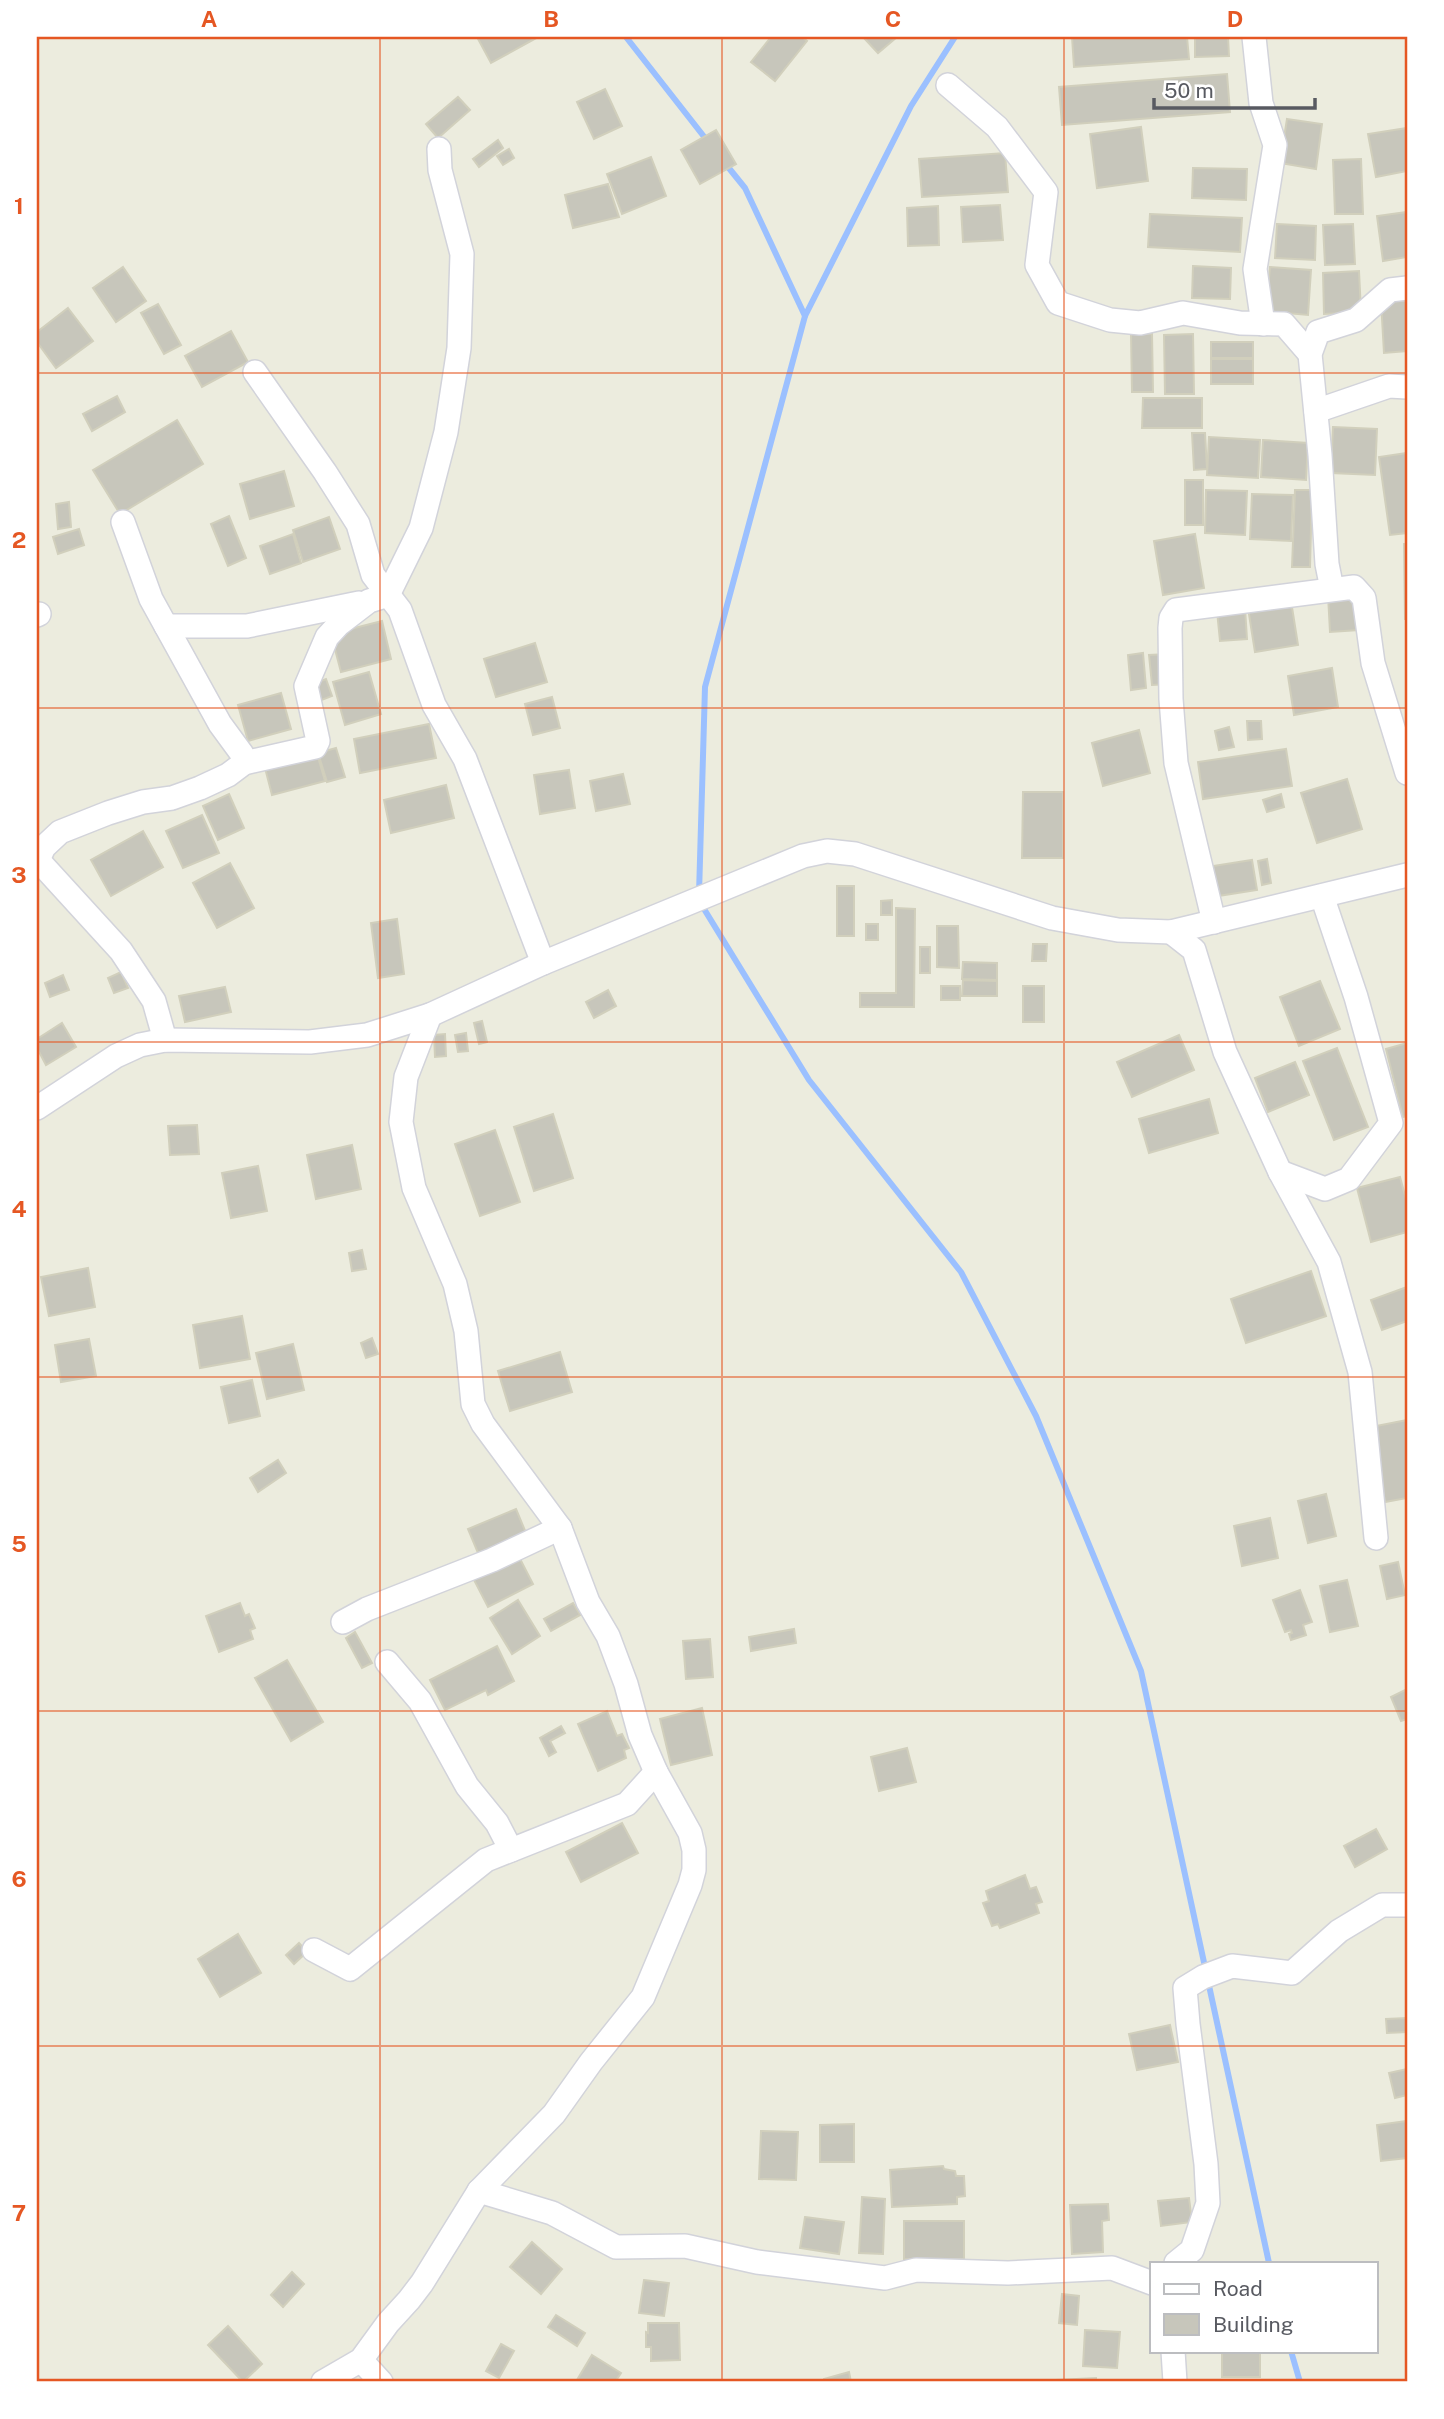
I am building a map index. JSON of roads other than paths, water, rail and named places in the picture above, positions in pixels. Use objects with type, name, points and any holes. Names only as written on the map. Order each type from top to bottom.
[{"type":"street","points":[[1254,37],[1261,103],[1275,145],[1255,269],[1263,324]]},
{"type":"street","points":[[948,85],[997,127],[1046,192],[1037,265],[1058,303],[1110,320],[1140,323],[1183,313],[1240,323],[1284,324],[1310,354]]},
{"type":"street","points":[[165,1040],[154,1001],[121,951],[37,860],[44,847],[60,832],[143,802],[173,798],[200,788],[228,775],[244,763],[315,747],[318,741],[306,686],[327,637],[339,624],[378,598],[421,528],[446,432],[459,348],[462,254],[440,170],[439,149]]},
{"type":"street","points":[[1332,589],[1327,564],[1310,354],[1318,332],[1356,320],[1390,290],[1407,288]]},
{"type":"street","points":[[256,372],[358,524],[378,598]]},
{"type":"street","points":[[1316,411],[1388,386],[1407,387]]},
{"type":"street","points":[[123,522],[151,599],[220,724],[242,754],[244,763]]},
{"type":"street","points":[[1214,922],[1176,763],[1171,699],[1171,618],[1176,611],[1354,587],[1364,598],[1373,663],[1407,773]]},
{"type":"street","points":[[166,626],[247,626],[378,598],[400,610],[434,705],[465,759],[543,963]]},
{"type":"street","points":[[37,1108],[116,1056],[140,1045],[165,1040],[310,1042],[367,1035],[430,1014],[543,963],[803,856],[827,851],[855,854],[1052,919],[1118,930],[1171,932],[1407,875]]},
{"type":"street","points":[[1280,1172],[1325,1189],[1349,1179],[1399,1125],[1322,896]]},
{"type":"street","points":[[1171,932],[1194,950],[1225,1052],[1280,1172],[1329,1262],[1360,1372],[1376,1538]]},
{"type":"street","points":[[323,2382],[361,2360],[388,2323],[416,2292],[479,2192],[554,2114],[643,1997],[694,1870],[694,1850],[690,1833],[656,1772],[640,1735],[626,1684],[608,1636],[588,1602],[560,1528],[483,1424],[473,1404],[466,1331],[455,1284],[414,1188],[401,1122],[406,1077],[430,1014]]},
{"type":"street","points":[[343,1622],[367,1609],[492,1560],[560,1528]]},
{"type":"street","points":[[387,1662],[420,1701],[467,1786],[497,1822],[511,1850]]},
{"type":"street","points":[[314,1950],[350,1969],[486,1860],[627,1804],[656,1772]]},
{"type":"street","points":[[1177,2262],[1192,2250],[1208,2203],[1206,2164],[1185,1988],[1203,1977],[1232,1966],[1292,1973],[1339,1931],[1382,1905],[1407,1905]]},
{"type":"street","points":[[479,2192],[552,2213],[616,2248],[685,2246],[757,2262],[876,2277],[890,2277],[916,2270],[1008,2273],[1112,2268],[1150,2282]]},
{"type":"street","points":[[1173,2352],[1175,2382]]},
{"type":"street","points":[[361,2360],[381,2382]]},
{"type":"waterway","points":[[626,37],[709,143]]},
{"type":"waterway","points":[[805,316],[911,106],[955,37]]},
{"type":"waterway","points":[[699,894],[705,687],[805,316],[745,188],[724,162]]},
{"type":"waterway","points":[[701,904],[809,1080],[961,1272],[1036,1416],[1141,1671],[1269,2262]]},
{"type":"waterway","points":[[1291,2352],[1300,2382]]}]
